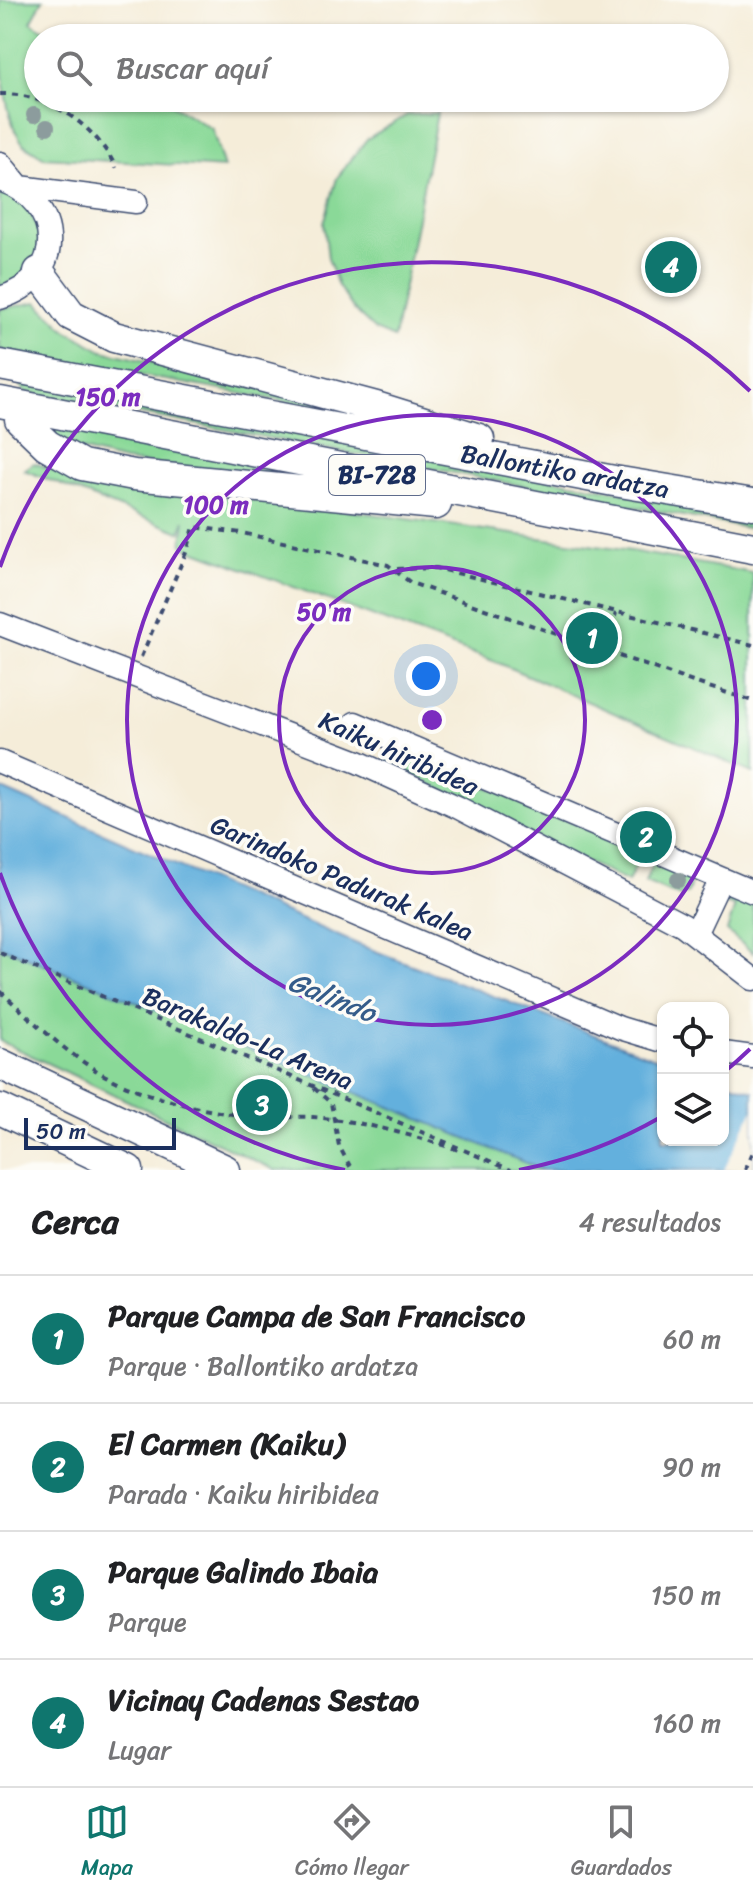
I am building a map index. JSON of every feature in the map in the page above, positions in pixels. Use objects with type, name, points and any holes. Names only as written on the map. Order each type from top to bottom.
[{"type":"main road","points":[[39,272],[71,315],[114,337],[376,407],[614,481]]},
{"type":"main road","name":"Ballontiko ardatza","points":[[0,365],[614,481],[753,504]]},
{"type":"main road","name":"Ballontiko ardatza","points":[[10,411],[753,548]]},
{"type":"main road","name":"Ballontiko ardatza","points":[[10,411],[47,445],[82,465],[134,475],[602,518]]},
{"type":"main road","points":[[0,1064],[225,1170]]},
{"type":"main road","points":[[0,1109],[124,1169]]},
{"type":"street","points":[[0,163],[10,184],[35,201],[46,218],[49,239],[46,259],[39,272],[21,290],[0,298]]},
{"type":"street","points":[[10,184],[136,202]]},
{"type":"street","name":"Kaiku hiribidea","points":[[0,624],[367,766],[457,807],[683,925],[753,979]]},
{"type":"street","name":"Kaiku hiribidea","points":[[355,723],[753,892]]},
{"type":"street","points":[[367,766],[381,734]]},
{"type":"street","name":"Garindoko Padurak kalea","points":[[0,762],[620,1028],[657,1039]]},
{"type":"street","points":[[695,934],[721,879]]},
{"type":"street","points":[[729,1054],[753,1057]]},
{"type":"path","points":[[0,94],[24,98]]},
{"type":"path","points":[[64,112],[91,132],[116,168]]},
{"type":"path","points":[[134,674],[194,527],[334,551],[388,565],[411,583],[753,701]]},
{"type":"path","points":[[395,569],[436,568],[753,645]]},
{"type":"path","points":[[604,651],[616,613]]},
{"type":"path","name":"Barakaldo-La Arena","points":[[0,956],[12,958],[481,1157]]},
{"type":"path","points":[[0,991],[49,1036],[95,1070],[120,1082],[204,1108],[257,1117],[313,1117],[420,1138],[511,1170]]},
{"type":"path","points":[[309,1083],[331,1103],[339,1146],[352,1170]]},
{"type":"path","points":[[745,1170],[753,1152]]},
{"type":"path","points":[[481,1157],[503,1170]]},
{"type":"green space","points":[[0,0],[43,0],[31,22],[34,24],[24,24],[24,112],[183,112],[212,129],[224,168],[43,157],[22,142],[15,129],[5,94]]},
{"type":"green space","points":[[437,113],[394,338],[375,330],[355,311],[338,286],[328,258],[324,223],[337,178],[367,139],[407,115]]},
{"type":"green space","points":[[0,187],[25,198],[43,243],[28,273],[0,288]]},
{"type":"green space","points":[[37,302],[67,331],[103,351],[382,419],[0,350],[0,309]]},
{"type":"green space","points":[[19,382],[753,516],[753,529],[25,392]]},
{"type":"green space","points":[[39,423],[414,493],[124,461],[69,447]]},
{"type":"green space","points":[[34,463],[101,486],[316,506],[631,551],[753,573],[753,773],[496,662],[188,548],[182,543],[185,520],[180,532],[24,470]]},
{"type":"green space","points":[[391,747],[643,851],[628,882],[511,826],[385,760]]},
{"type":"green space","points":[[656,858],[688,872],[691,882],[688,893],[680,897],[645,882]]},
{"type":"green space","points":[[732,895],[753,898],[753,953],[727,931],[735,906],[727,904]]},
{"type":"green space","points":[[0,946],[543,1170],[275,1170],[0,1041]]},
{"type":"water","name":"Galindo","points":[[0,788],[357,944],[657,1059],[657,1146],[729,1146],[729,1083],[753,1091],[753,1170],[543,1170],[0,946]]},
{"type":"pier","points":[[753,1110],[753,1170],[724,1170]]},
{"type":"place","name":"Vicinay Cadenas Sestao","points":[[671,267]]},
{"type":"place","name":"Parque Campa de San Francisco","points":[[592,638]]},
{"type":"place","name":"El Carmen (Kaiku)","points":[[646,837]]},
{"type":"place","name":"Parque Galindo Ibaia","points":[[262,1105]]}]
